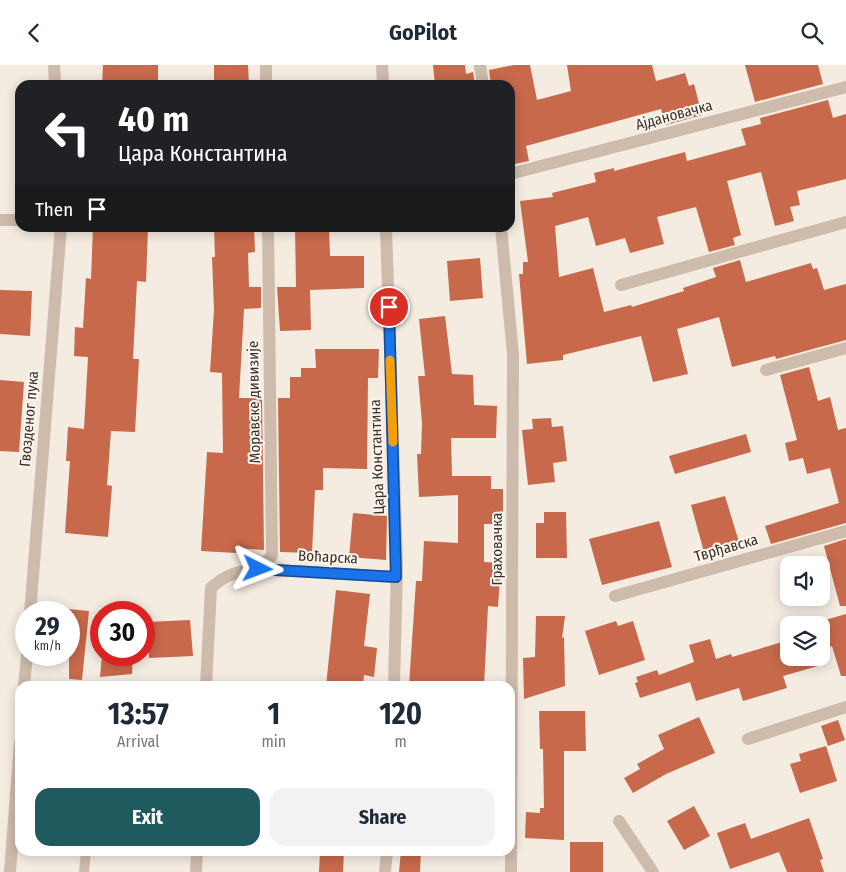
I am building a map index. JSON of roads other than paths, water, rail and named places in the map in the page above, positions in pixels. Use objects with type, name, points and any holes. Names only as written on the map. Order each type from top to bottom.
[{"type":"street","points":[[54,65],[55,80]]},
{"type":"street","points":[[266,65],[266,80]]},
{"type":"street","points":[[382,65],[383,80]]},
{"type":"street","points":[[480,65],[482,80]]},
{"type":"street","name":"Ајдановачка","points":[[515,173],[846,87]]},
{"type":"street","points":[[0,220],[15,220]]},
{"type":"street","points":[[622,285],[846,222]]},
{"type":"street","name":"Гвозденог пука","points":[[31,601],[60,232]]},
{"type":"street","name":"Моравске дивизије","points":[[258,569],[272,556],[268,232]]},
{"type":"street","name":"Цара Константина","points":[[386,232],[396,577],[394,681]]},
{"type":"street","name":"Граховачка","points":[[501,232],[513,354],[512,681]]},
{"type":"street","points":[[766,370],[846,348]]},
{"type":"street","name":"Тврђавска","points":[[615,596],[846,531]]},
{"type":"street","name":"Воћарска","points":[[206,681],[211,588],[222,578],[236,571],[258,569],[396,577]]},
{"type":"street","points":[[24,681],[26,666]]},
{"type":"street","points":[[748,739],[846,707]]},
{"type":"street","points":[[10,872],[15,807]]},
{"type":"street","points":[[618,821],[653,872]]},
{"type":"street","points":[[196,872],[197,856]]},
{"type":"street","points":[[385,872],[387,856]]},
{"type":"street","name":"Граховачка","points":[[511,856],[511,872]]},
{"type":"lane","points":[[84,872],[86,856]]}]
